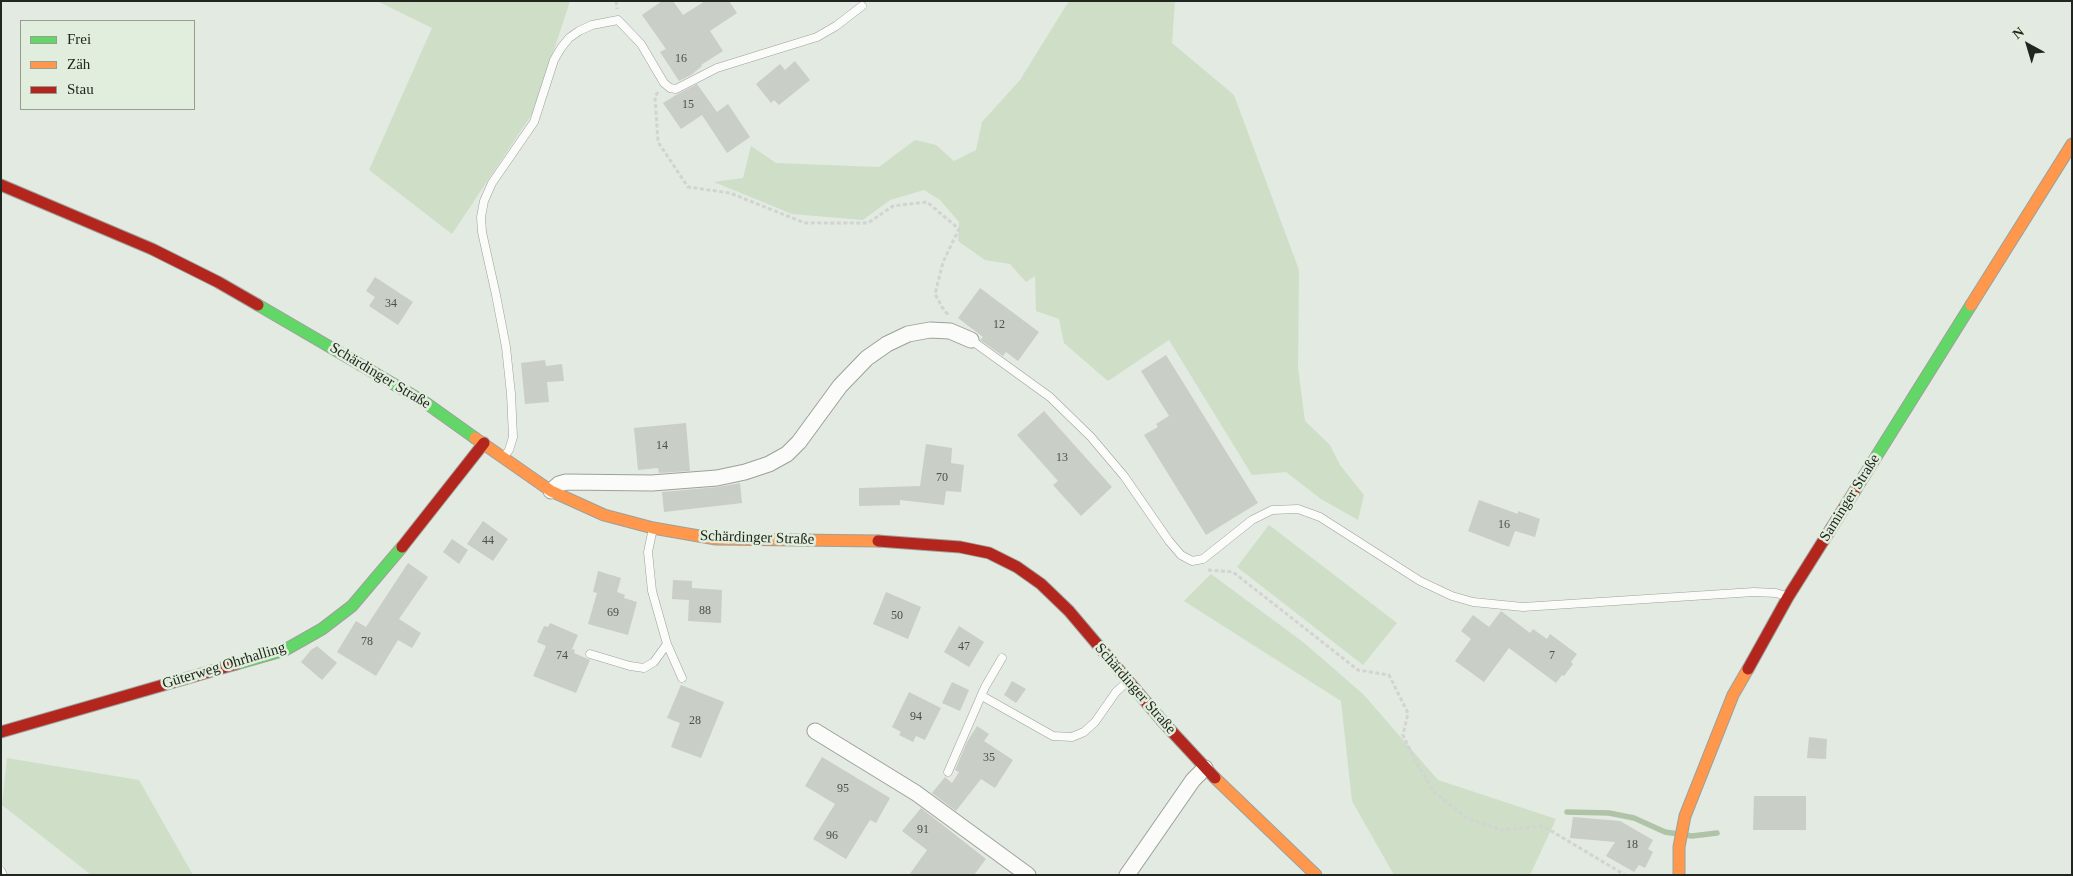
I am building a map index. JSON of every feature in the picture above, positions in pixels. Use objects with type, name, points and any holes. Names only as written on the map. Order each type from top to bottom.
[{"type":"main road","name":"Saminger Straße","points":[[1679,875],[1679,847],[1685,816],[1733,695],[1788,597],[2072,144]]},
{"type":"main road","name":"Schärdinger Straße","points":[[1,186],[152,249],[218,282],[426,403],[551,491],[604,515],[652,528],[716,539],[870,540],[960,547],[989,553],[1017,567],[1042,584],[1068,611],[1205,768],[1316,875]]},
{"type":"main road","name":"Güterweg Ohrhalling","points":[[1,732],[285,650],[322,629],[352,606],[383,571],[484,443]]},
{"type":"street","points":[[551,491],[559,484],[566,482],[652,484],[717,478],[769,464],[786,454],[799,442],[840,386],[867,358],[888,344],[908,334],[930,330],[950,331],[971,340]]},
{"type":"street","points":[[815,731],[916,792],[1028,875]]},
{"type":"street","points":[[1127,875],[1193,780],[1205,768]]},
{"type":"lane","points":[[504,457],[509,450],[513,437],[511,394],[506,347],[482,232],[484,201],[492,184],[534,122],[554,60],[561,48],[569,38],[579,31],[592,25],[618,20],[641,44],[664,83],[670,88],[676,89],[717,68],[817,37],[836,26],[862,6]]},
{"type":"lane","points":[[971,340],[1050,397],[1091,437],[1124,476],[1168,541],[1180,555],[1192,561],[1203,558],[1252,520],[1272,510],[1298,509],[1320,517],[1420,581],[1452,596],[1473,602],[1523,607],[1754,592],[1776,593],[1788,597]]},
{"type":"lane","points":[[652,528],[648,552],[652,591],[667,644],[682,678]]},
{"type":"lane","points":[[590,654],[630,666],[644,668],[654,662],[667,644]]},
{"type":"lane","points":[[948,772],[982,696],[1002,658]]},
{"type":"lane","points":[[982,696],[1052,736],[1072,737],[1084,732],[1094,722],[1116,692],[1128,681]]},
{"type":"lane","points":[[1,871],[3,875]]},
{"type":"path","points":[[664,83],[655,97],[658,142],[688,186],[730,194],[805,223],[868,223],[893,206],[927,202],[960,229],[943,262],[935,294],[942,307],[953,320]]},
{"type":"path","points":[[1180,555],[1193,568],[1233,572],[1358,670],[1389,675],[1408,713],[1403,735],[1415,760],[1434,792],[1468,818],[1501,830],[1542,826],[1625,875]]},
{"type":"green space","points":[[377,1],[570,1],[534,111],[452,234],[369,170],[432,28]]},
{"type":"green space","points":[[1069,1],[1175,1],[1172,43],[1234,95],[1299,270],[1298,368],[1305,421],[1330,445],[1340,465],[1364,495],[1358,520],[1321,499],[1286,472],[1252,475],[1169,340],[1108,381],[1064,343],[1059,319],[1036,311],[1035,276],[1026,282],[1010,264],[985,260],[958,241],[959,222],[940,200],[924,190],[890,200],[863,220],[792,214],[714,182],[743,178],[751,146],[776,163],[879,167],[915,140],[936,145],[954,161],[976,150],[982,122],[1020,80]]},
{"type":"green space","points":[[1269,525],[1397,623],[1363,665],[1237,567]]},
{"type":"green space","points":[[1211,574],[1303,642],[1363,694],[1438,780],[1556,819],[1530,875],[1394,875],[1352,801],[1341,701],[1184,601]]},
{"type":"green space","points":[[7,758],[139,780],[193,875],[90,874],[2,805]]},
{"type":"building","points":[[662,1],[673,1],[683,15],[705,1],[729,1],[737,13],[710,31],[723,51],[701,65],[691,75],[679,81],[660,52],[666,49],[642,15]]},
{"type":"building","points":[[795,61],[810,80],[779,105],[774,100],[771,103],[756,84],[780,64],[785,70]]},
{"type":"building","points":[[697,84],[717,112],[728,104],[750,137],[727,153],[702,115],[681,129],[663,103]]},
{"type":"building","points":[[375,277],[413,302],[398,325],[369,306],[375,297],[366,291]]},
{"type":"building","points":[[980,288],[1039,332],[1018,361],[1006,352],[1003,356],[980,340],[983,337],[958,318]]},
{"type":"building","points":[[1166,355],[1258,503],[1206,535],[1144,435],[1158,427],[1156,424],[1169,416],[1141,371]]},
{"type":"building","points":[[545,360],[546,366],[562,364],[564,381],[547,382],[549,402],[525,404],[521,363]]},
{"type":"building","points":[[1044,411],[1112,487],[1081,516],[1053,485],[1058,481],[1017,435]]},
{"type":"building","points":[[686,423],[690,471],[659,473],[658,468],[638,470],[634,428]]},
{"type":"building","points":[[926,444],[952,448],[951,463],[964,465],[961,492],[946,491],[944,505],[900,500],[900,505],[859,506],[859,488],[920,486]]},
{"type":"building","points":[[740,483],[742,503],[664,512],[662,492]]},
{"type":"building","points":[[1479,500],[1518,514],[1518,511],[1540,519],[1535,537],[1515,531],[1509,547],[1468,531]]},
{"type":"building","points":[[483,521],[508,539],[493,561],[467,544]]},
{"type":"building","points":[[452,539],[468,550],[459,564],[443,552]]},
{"type":"building","points":[[408,563],[428,577],[399,619],[421,633],[412,648],[398,640],[376,676],[337,652],[356,621],[366,627]]},
{"type":"building","points":[[598,571],[621,578],[617,592],[625,595],[624,598],[637,602],[628,635],[588,624],[597,593],[593,592]]},
{"type":"building","points":[[673,580],[692,581],[692,588],[722,590],[721,623],[688,621],[689,600],[672,599]]},
{"type":"building","points":[[886,592],[921,607],[908,639],[873,624]]},
{"type":"building","points":[[1501,611],[1530,633],[1533,629],[1547,639],[1550,634],[1577,654],[1571,662],[1573,664],[1556,683],[1509,648],[1484,682],[1455,661],[1471,639],[1461,631],[1473,615],[1489,627]]},
{"type":"building","points":[[550,623],[578,635],[572,649],[575,650],[574,653],[590,660],[576,693],[533,676],[546,646],[537,642],[544,626],[548,627]]},
{"type":"building","points":[[959,626],[984,642],[969,667],[944,652]]},
{"type":"building","points":[[317,646],[337,663],[322,680],[301,662]]},
{"type":"building","points":[[1012,681],[1026,689],[1016,703],[1004,695]]},
{"type":"building","points":[[952,682],[969,690],[960,711],[942,703]]},
{"type":"building","points":[[681,685],[724,702],[701,758],[671,747],[680,723],[667,718]]},
{"type":"building","points":[[909,692],[941,708],[925,740],[916,736],[913,742],[899,735],[901,732],[892,727]]},
{"type":"building","points":[[977,726],[989,734],[984,741],[1013,760],[995,788],[981,779],[956,811],[932,793],[945,777],[952,783],[959,772],[955,770],[967,742]]},
{"type":"building","points":[[1809,737],[1827,739],[1826,759],[1807,758]]},
{"type":"building","points":[[822,757],[890,798],[876,823],[870,820],[846,859],[813,839],[835,804],[805,786]]},
{"type":"building","points":[[1754,796],[1806,796],[1806,830],[1753,830]]},
{"type":"building","points":[[921,808],[986,859],[974,875],[909,875],[927,850],[902,831]]},
{"type":"building","points":[[1573,817],[1620,821],[1653,840],[1648,849],[1653,852],[1645,868],[1639,865],[1634,872],[1606,856],[1615,842],[1570,838]]},
{"type":"waterway","points":[[1567,812],[1609,813],[1634,818],[1665,832],[1692,836],[1717,833]]},
{"type":"traffic: fast","points":[[258,305],[426,403],[475,438]]},
{"type":"traffic: fast","points":[[1854,492],[1971,305]]},
{"type":"traffic: fast","points":[[236,664],[285,650],[322,629],[352,606],[402,547]]},
{"type":"traffic: slow","points":[[1971,305],[2072,144]]},
{"type":"traffic: slow","points":[[475,438],[551,491],[604,515],[653,528],[716,539],[878,541]]},
{"type":"traffic: slow","points":[[1679,875],[1679,847],[1685,816],[1733,695],[1748,669]]},
{"type":"traffic: slow","points":[[1215,778],[1316,875]]},
{"type":"traffic: jam","points":[[1,185],[152,249],[218,282],[258,305]]},
{"type":"traffic: jam","points":[[402,547],[484,443]]},
{"type":"traffic: jam","points":[[1748,669],[1788,597],[1854,492]]},
{"type":"traffic: jam","points":[[878,541],[960,547],[989,553],[1017,567],[1041,584],[1069,611],[1163,722],[1215,778]]},
{"type":"traffic: jam","points":[[1,732],[236,664]]}]
